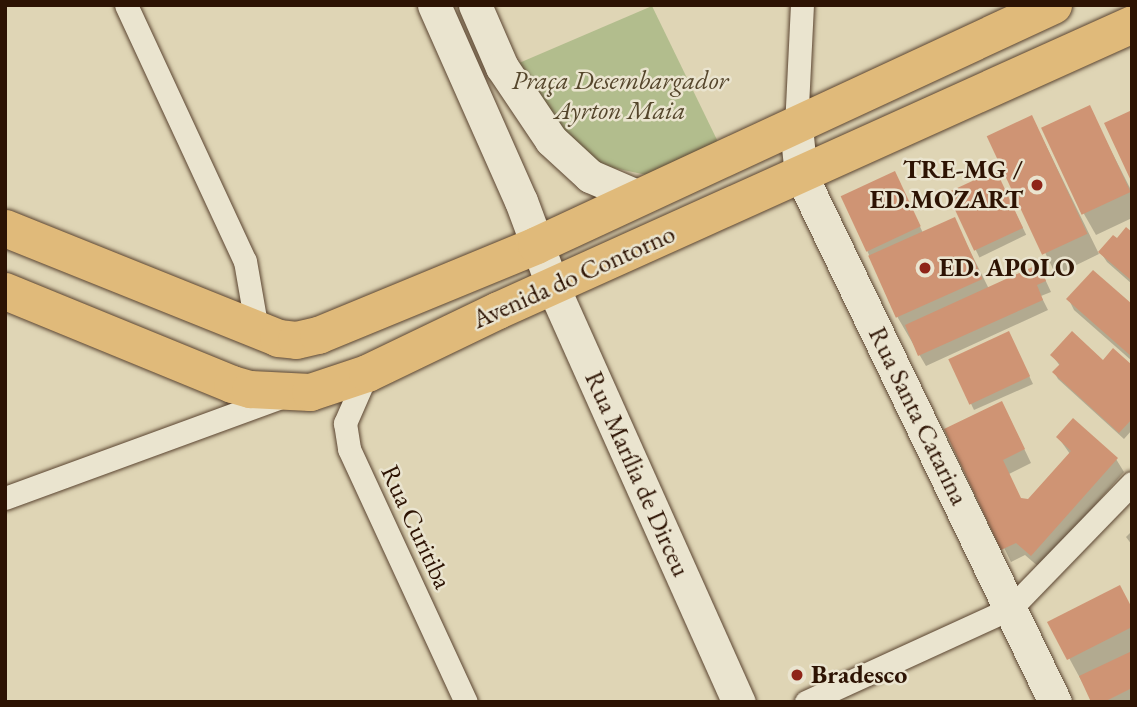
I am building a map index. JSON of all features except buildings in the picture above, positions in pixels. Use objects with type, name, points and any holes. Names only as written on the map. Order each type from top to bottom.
[{"type":"main road","name":"Avenida do Contorno","points":[[5,228],[257,330],[278,338],[296,340],[318,335],[536,245],[796,127],[1053,5]]},
{"type":"main road","name":"Avenida do Contorno","points":[[5,291],[232,384],[310,393],[367,373],[498,310],[801,176],[1132,23]]},
{"type":"street","points":[[126,5],[245,261],[257,330]]},
{"type":"street","name":"Rua Marília de Dirceu","points":[[434,5],[521,201],[553,287],[739,702]]},
{"type":"street","points":[[475,5],[502,66],[551,140],[590,176],[639,197]]},
{"type":"street","points":[[796,127],[803,5]]},
{"type":"street","name":"Rua Santa Catarina","points":[[796,127],[801,176],[1055,702]]},
{"type":"street","name":"Rua Curitiba","points":[[367,373],[345,423],[349,449],[466,702]]},
{"type":"street","points":[[5,498],[294,392]]},
{"type":"street","points":[[806,702],[1011,608],[1132,483]]},
{"type":"green space","name":"Praça Desembargador Ayrton Maia","points":[[652,6],[720,146],[656,177],[600,165],[558,136],[505,69]]},
{"type":"place","name":"TRE-MG / ED.MOZART","points":[[1037,185]]},
{"type":"place","name":"ED. APOLO","points":[[925,268]]},
{"type":"place","name":"Bradesco","points":[[797,675]]}]
